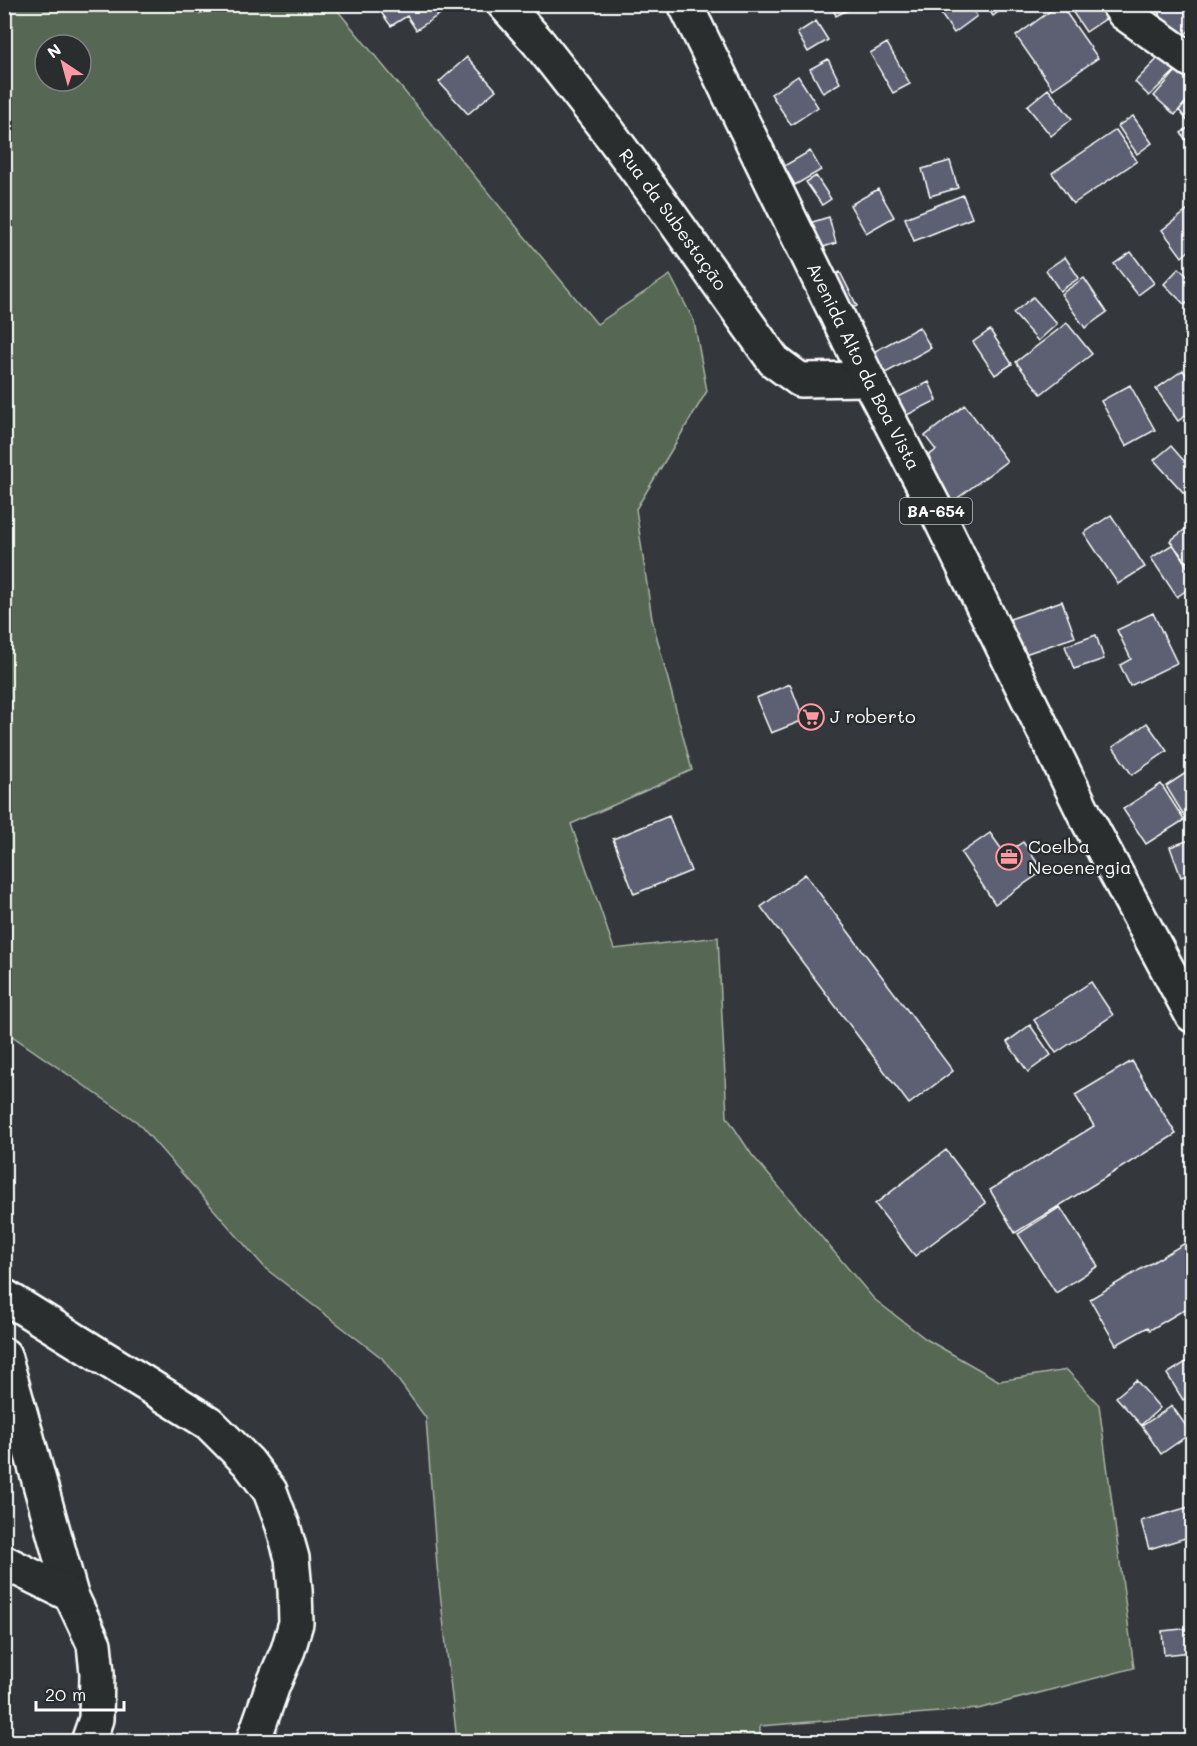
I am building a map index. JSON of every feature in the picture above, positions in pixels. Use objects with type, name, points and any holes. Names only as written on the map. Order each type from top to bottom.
[{"type":"street","name":"Rua da Subestação","points":[[504,4],[538,42],[610,134],[774,361],[800,380],[868,379]]},
{"type":"street","name":"Avenida Alto da Boa Vista","points":[[685,4],[1086,818],[1192,1015]]},
{"type":"street","points":[[1118,4],[1124,13],[1192,61]]},
{"type":"street","points":[[4,1296],[209,1423],[248,1462],[270,1491],[292,1558],[296,1623],[253,1742]]},
{"type":"street","points":[[4,1355],[71,1595],[94,1644],[97,1674],[96,1719],[88,1742]]},
{"type":"street","points":[[4,1562],[71,1595]]},
{"type":"green space","points":[[5,5],[192,5],[200,14],[212,5],[333,5],[597,324],[670,275],[694,321],[707,391],[636,509],[652,619],[692,770],[571,824],[614,949],[718,937],[727,1117],[752,1155],[874,1299],[926,1339],[999,1381],[1067,1370],[1099,1405],[1134,1668],[978,1709],[760,1726],[760,1741],[457,1741],[437,1566],[426,1418],[382,1358],[266,1269],[137,1122],[5,1031]]},
{"type":"building","points":[[375,4],[443,4],[446,10],[416,30],[407,16],[391,26]]},
{"type":"building","points":[[831,4],[859,4],[836,16]]},
{"type":"building","points":[[940,4],[969,4],[977,16],[954,33],[936,7]]},
{"type":"building","points":[[985,4],[1009,4],[993,16]]},
{"type":"building","points":[[1060,4],[1098,58],[1053,89],[1016,36]]},
{"type":"building","points":[[1075,4],[1107,4],[1113,14],[1086,32],[1070,8]]},
{"type":"building","points":[[1158,4],[1192,4],[1192,29],[1176,40],[1155,7]]},
{"type":"building","points":[[816,21],[828,40],[808,52],[797,33]]},
{"type":"building","points":[[887,43],[910,84],[893,93],[870,53]]},
{"type":"building","points":[[1161,55],[1176,70],[1149,96],[1135,82]]},
{"type":"building","points":[[467,57],[496,90],[468,114],[439,82]]},
{"type":"building","points":[[828,59],[840,83],[823,93],[810,69]]},
{"type":"building","points":[[1177,70],[1192,84],[1192,94],[1175,115],[1154,96]]},
{"type":"building","points":[[798,76],[818,107],[791,125],[771,94]]},
{"type":"building","points":[[1048,89],[1072,119],[1051,136],[1027,106]]},
{"type":"building","points":[[1192,99],[1192,122],[1190,124],[1179,110]]},
{"type":"building","points":[[1133,116],[1152,143],[1137,154],[1118,126]]},
{"type":"building","points":[[1192,125],[1192,149],[1181,133]]},
{"type":"building","points":[[1116,130],[1137,161],[1073,204],[1052,173]]},
{"type":"building","points":[[810,151],[821,170],[795,185],[784,166]]},
{"type":"building","points":[[950,161],[958,188],[930,196],[922,169]]},
{"type":"building","points":[[816,176],[831,199],[822,205],[806,182]]},
{"type":"building","points":[[878,189],[894,217],[866,233],[850,205]]},
{"type":"building","points":[[963,195],[972,218],[914,241],[905,218]]},
{"type":"building","points":[[1192,207],[1192,248],[1182,257],[1162,230]]},
{"type":"building","points":[[829,217],[836,243],[814,250],[806,224]]},
{"type":"building","points":[[1131,252],[1154,283],[1138,295],[1114,264]]},
{"type":"building","points":[[1065,257],[1079,278],[1060,291],[1046,270]]},
{"type":"building","points":[[1179,268],[1192,281],[1192,298],[1185,305],[1164,284]]},
{"type":"building","points":[[840,272],[857,306],[840,314],[823,280]]},
{"type":"building","points":[[1084,278],[1107,312],[1085,328],[1061,294]]},
{"type":"building","points":[[1033,297],[1057,324],[1038,341],[1013,313]]},
{"type":"building","points":[[1067,323],[1092,354],[1041,394],[1016,362]]},
{"type":"building","points":[[919,327],[931,348],[880,376],[868,355]]},
{"type":"building","points":[[990,330],[1012,364],[995,375],[973,342]]},
{"type":"building","points":[[1183,370],[1192,385],[1192,411],[1178,421],[1156,389]]},
{"type":"building","points":[[929,382],[937,400],[903,417],[894,399]]},
{"type":"building","points":[[1130,385],[1155,430],[1126,446],[1101,401]]},
{"type":"building","points":[[965,405],[1007,461],[947,506],[916,465],[936,450],[925,436]]},
{"type":"building","points":[[1171,446],[1192,470],[1192,502],[1154,460]]},
{"type":"building","points":[[1111,515],[1145,567],[1118,584],[1084,533]]},
{"type":"building","points":[[1192,524],[1192,569],[1170,541]]},
{"type":"building","points":[[1173,544],[1192,574],[1192,586],[1177,597],[1151,558]]},
{"type":"building","points":[[1062,601],[1075,637],[1022,655],[1010,619]]},
{"type":"building","points":[[1153,613],[1177,663],[1130,686],[1120,665],[1131,659],[1117,630]]},
{"type":"building","points":[[1096,635],[1104,659],[1074,669],[1065,646]]},
{"type":"building","points":[[790,684],[804,720],[771,733],[756,698]]},
{"type":"building","points":[[1147,723],[1167,751],[1132,775],[1113,747]]},
{"type":"building","points":[[1192,769],[1192,819],[1188,822],[1166,786]]},
{"type":"building","points":[[1161,784],[1184,820],[1146,844],[1123,809]]},
{"type":"building","points":[[669,816],[691,871],[634,894],[613,839]]},
{"type":"building","points":[[990,833],[1005,854],[1023,842],[1043,871],[995,904],[961,853]]},
{"type":"building","points":[[1192,839],[1192,873],[1181,877],[1170,847]]},
{"type":"building","points":[[805,874],[953,1071],[909,1104],[761,907]]},
{"type":"building","points":[[1091,982],[1113,1015],[1056,1053],[1034,1020]]},
{"type":"building","points":[[1030,1025],[1051,1055],[1028,1072],[1007,1042]]},
{"type":"building","points":[[1132,1061],[1176,1134],[1015,1233],[990,1190],[1094,1126],[1075,1095]]},
{"type":"building","points":[[946,1150],[986,1203],[915,1256],[875,1204]]},
{"type":"building","points":[[1060,1207],[1098,1266],[1056,1293],[1018,1234]]},
{"type":"building","points":[[1192,1239],[1192,1305],[1150,1330],[1148,1327],[1116,1345],[1090,1299]]},
{"type":"building","points":[[1192,1358],[1192,1394],[1183,1400],[1167,1374]]},
{"type":"building","points":[[1136,1380],[1160,1408],[1141,1425],[1116,1397]]},
{"type":"building","points":[[1172,1406],[1191,1433],[1161,1454],[1142,1426]]},
{"type":"building","points":[[1192,1506],[1192,1536],[1149,1549],[1141,1521]]},
{"type":"building","points":[[1192,1628],[1192,1652],[1164,1655],[1162,1631]]},
{"type":"place","name":"J roberto","points":[[811,717]]},
{"type":"place","name":"Coelba Neoenergia","points":[[1009,857]]}]
